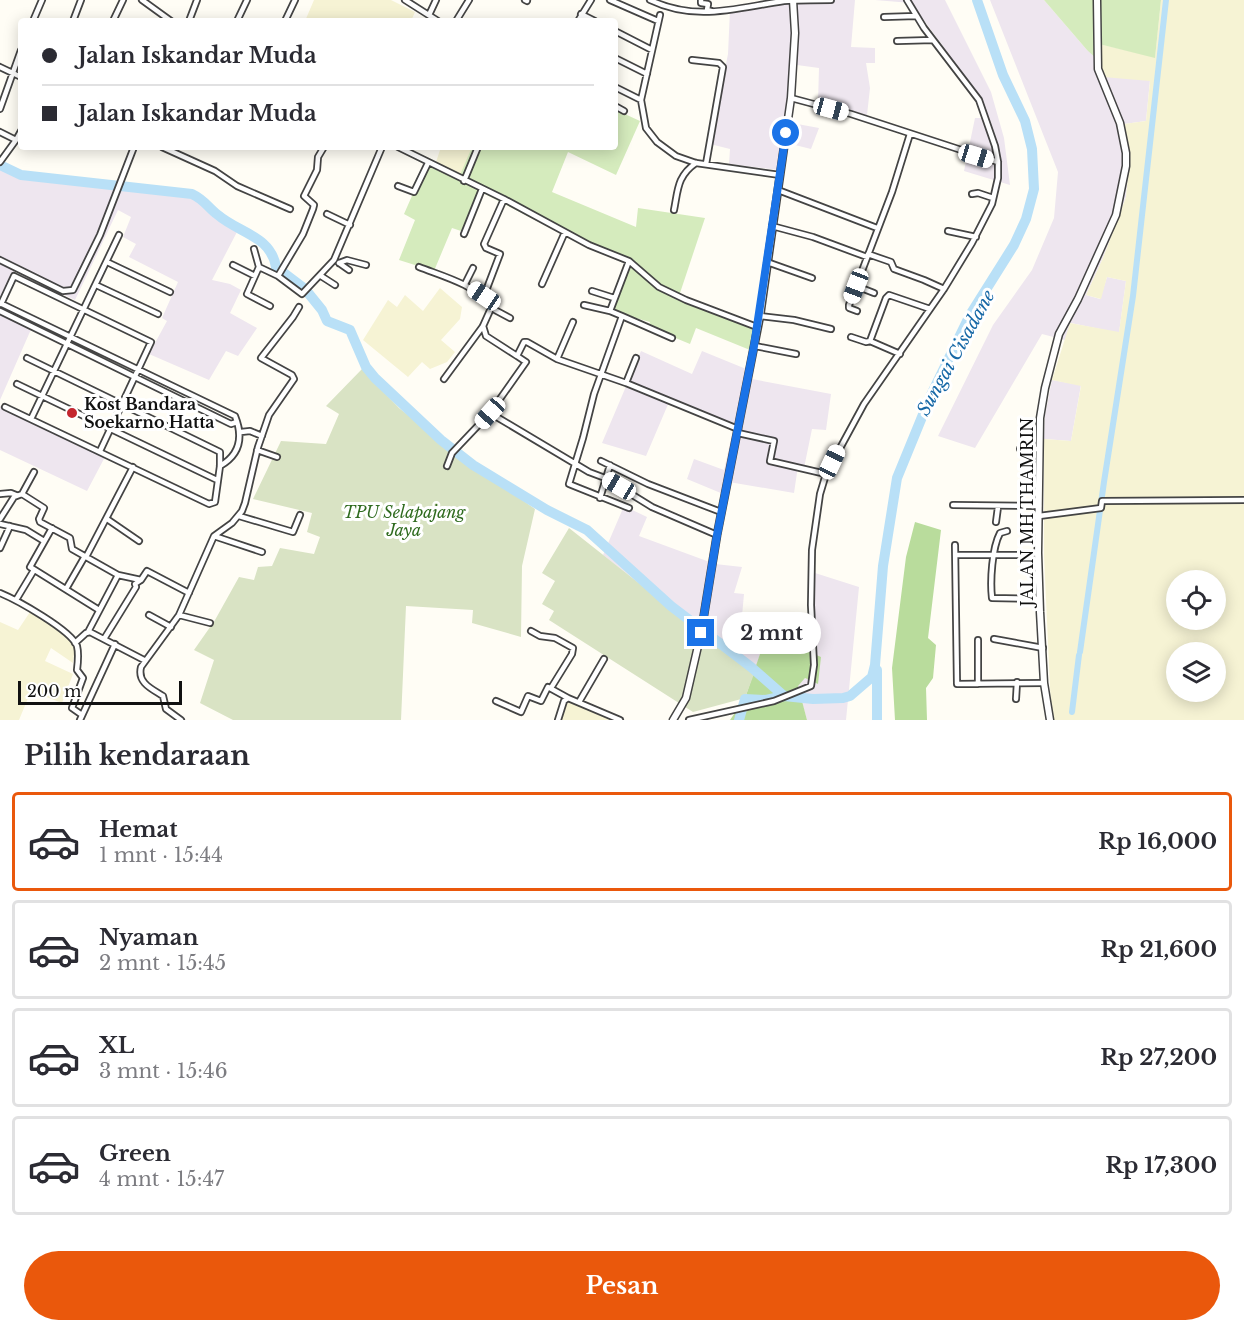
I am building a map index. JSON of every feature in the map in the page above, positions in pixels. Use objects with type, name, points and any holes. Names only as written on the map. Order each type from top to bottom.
[{"type":"street","points":[[34,18],[42,0]]},
{"type":"street","points":[[74,18],[81,0]]},
{"type":"street","points":[[114,18],[123,0]]},
{"type":"street","points":[[142,0],[166,18]]},
{"type":"street","points":[[190,18],[197,0]]},
{"type":"street","points":[[238,18],[247,0]]},
{"type":"street","points":[[287,18],[296,0]]},
{"type":"street","points":[[405,0],[434,18]]},
{"type":"street","points":[[429,15],[436,0]]},
{"type":"street","points":[[458,18],[469,0]]},
{"type":"street","points":[[579,18],[591,0]]},
{"type":"street","points":[[610,0],[658,21]]},
{"type":"street","points":[[650,0],[663,6],[712,13],[793,0],[831,0]]},
{"type":"street","points":[[701,0],[702,4],[708,4],[707,10],[712,13]]},
{"type":"street","points":[[673,720],[686,698],[701,633],[721,512],[760,316],[791,98],[795,33],[793,0]]},
{"type":"street","points":[[689,720],[774,701],[811,686],[814,665],[811,605],[812,550],[820,494],[826,474],[864,404],[944,289],[976,237],[993,198],[998,178],[998,162],[995,146],[979,100],[933,40],[907,0]]},
{"type":"street","name":"JALAN MH THAMRIN","points":[[1050,720],[1044,683],[1039,599],[1038,449],[1040,418],[1059,334],[1116,214],[1125,175],[1126,153],[1120,123],[1098,69],[1097,0]]},
{"type":"street","points":[[581,14],[589,18]]},
{"type":"street","points":[[660,15],[641,100],[646,128],[657,142],[676,156],[696,163],[780,175]]},
{"type":"street","points":[[884,17],[916,16]]},
{"type":"street","points":[[618,33],[652,50]]},
{"type":"street","points":[[897,41],[933,40]]},
{"type":"street","points":[[0,109],[18,58]]},
{"type":"street","points":[[618,60],[646,74]]},
{"type":"street","points":[[692,60],[719,63],[723,67],[706,164]]},
{"type":"street","points":[[0,67],[18,76]]},
{"type":"street","points":[[618,88],[641,100]]},
{"type":"street","points":[[791,98],[851,114],[998,162]]},
{"type":"street","points":[[618,108],[624,111]]},
{"type":"street","points":[[0,132],[16,140]]},
{"type":"street","points":[[857,311],[849,307],[892,192],[910,134]]},
{"type":"street","points":[[0,162],[18,136]]},
{"type":"street","points":[[0,260],[63,291],[73,290],[100,235],[133,150]]},
{"type":"street","points":[[168,150],[214,171],[237,186],[290,209]]},
{"type":"street","points":[[280,273],[303,234],[313,209],[314,205],[304,196],[317,170],[318,157],[322,150]]},
{"type":"street","points":[[259,267],[280,273],[303,293],[308,286],[337,262],[381,150]]},
{"type":"street","points":[[404,150],[428,164],[504,199],[589,245],[629,261],[659,287],[686,300],[757,327]]},
{"type":"street","points":[[464,181],[477,150]]},
{"type":"street","points":[[674,210],[680,178],[696,163]]},
{"type":"street","points":[[398,186],[414,192],[428,164]]},
{"type":"street","points":[[464,234],[482,189]]},
{"type":"street","points":[[778,190],[877,228]]},
{"type":"street","points":[[972,194],[978,193],[993,198]]},
{"type":"street","points":[[484,296],[500,254],[486,248],[484,244],[504,199]]},
{"type":"street","points":[[327,214],[350,225]]},
{"type":"street","points":[[772,226],[891,262],[894,269],[944,289]]},
{"type":"street","points":[[948,231],[976,237]]},
{"type":"street","points":[[542,284],[565,232]]},
{"type":"street","points":[[31,419],[119,235]]},
{"type":"street","points":[[254,249],[259,267],[247,294],[270,306]]},
{"type":"street","points":[[337,262],[347,260],[366,265]]},
{"type":"street","points":[[610,311],[629,261]]},
{"type":"street","points":[[107,262],[170,292]]},
{"type":"street","points":[[337,262],[349,270]]},
{"type":"street","points":[[767,262],[812,278]]},
{"type":"street","points":[[232,264],[255,276]]},
{"type":"street","points":[[419,267],[465,284],[484,296],[495,310],[510,318]]},
{"type":"street","points":[[465,284],[473,268]]},
{"type":"street","points":[[100,451],[135,377],[139,370],[151,342],[14,276],[1,303],[135,377],[231,424],[237,422]]},
{"type":"street","points":[[321,276],[335,285]]},
{"type":"street","points":[[96,285],[158,314]]},
{"type":"street","points":[[856,286],[874,293]]},
{"type":"street","points":[[592,291],[614,298]]},
{"type":"street","points":[[870,341],[889,295],[930,309]]},
{"type":"street","points":[[584,305],[610,311],[672,338]]},
{"type":"street","points":[[444,379],[483,326],[492,306]]},
{"type":"street","points":[[181,720],[166,709],[163,696],[142,681],[139,672],[144,660],[179,615],[214,536],[239,516],[245,503],[257,450],[269,415],[294,379],[292,375],[261,358],[298,307]]},
{"type":"street","points":[[0,310],[139,370],[235,416],[241,432],[240,441],[234,455],[220,466]]},
{"type":"street","points":[[622,316],[600,374],[569,484],[629,508]]},
{"type":"street","points":[[760,316],[794,320],[831,329]]},
{"type":"street","points":[[557,359],[573,322]]},
{"type":"street","points":[[447,466],[452,453],[490,413],[526,362],[486,336],[483,326]]},
{"type":"street","points":[[851,337],[866,342],[870,341],[900,354]]},
{"type":"street","points":[[517,356],[526,341],[557,359],[626,383],[738,431],[774,441],[770,461],[826,474]]},
{"type":"street","points":[[754,346],[796,354]]},
{"type":"street","points":[[5,407],[211,505],[216,500],[221,454],[218,451],[27,358]]},
{"type":"street","points":[[626,383],[636,358]]},
{"type":"street","points":[[17,384],[217,480]]},
{"type":"street","points":[[490,413],[652,507],[717,535]]},
{"type":"street","points":[[241,432],[250,431],[262,436]]},
{"type":"street","points":[[1020,449],[1038,449]]},
{"type":"street","points":[[257,450],[277,457]]},
{"type":"street","points":[[601,461],[648,483],[721,512]]},
{"type":"street","points":[[600,498],[610,465]]},
{"type":"street","points":[[66,589],[107,519],[133,467]]},
{"type":"street","points":[[22,494],[34,472]]},
{"type":"street","points":[[0,494],[22,494],[44,508],[39,520],[70,538],[72,541],[70,548],[118,575],[141,580]]},
{"type":"street","points":[[0,519],[16,495]]},
{"type":"street","points":[[1039,516],[1101,508],[1102,501],[1244,500]]},
{"type":"street","points":[[953,505],[1039,506]]},
{"type":"street","points":[[996,522],[998,507]]},
{"type":"street","points":[[239,516],[293,532],[300,515]]},
{"type":"street","points":[[107,519],[139,542]]},
{"type":"street","points":[[0,524],[26,530],[44,541]]},
{"type":"street","points":[[0,548],[10,526]]},
{"type":"street","points":[[52,528],[30,566],[99,610]]},
{"type":"street","points":[[1007,531],[998,536],[993,555],[992,598],[1039,599]]},
{"type":"street","points":[[214,536],[262,552]]},
{"type":"street","points":[[955,545],[956,682],[960,685],[1044,683]]},
{"type":"street","points":[[956,555],[1038,553]]},
{"type":"street","points":[[16,600],[34,570]]},
{"type":"street","points":[[104,639],[136,587],[135,584],[147,571],[189,593]]},
{"type":"street","points":[[75,643],[88,632],[118,575]]},
{"type":"street","points":[[0,600],[2,593],[16,600],[50,621],[75,643],[78,652],[77,670],[83,678],[72,708],[81,717],[115,644]]},
{"type":"street","points":[[148,615],[171,627]]},
{"type":"street","points":[[179,615],[210,623]]},
{"type":"street","points":[[531,631],[540,636],[555,638],[573,648],[572,654],[551,688]]},
{"type":"street","points":[[88,632],[144,660]]},
{"type":"street","points":[[994,639],[1043,648]]},
{"type":"street","points":[[978,640],[978,684]]},
{"type":"street","points":[[579,702],[604,659]]},
{"type":"street","points":[[1016,699],[1017,682]]},
{"type":"street","points":[[496,701],[521,712],[529,695],[540,702],[547,687],[620,720]]},
{"type":"street","points":[[558,720],[564,701],[568,698]]},
{"type":"shaded area","points":[[314,0],[391,0],[415,12],[412,18],[306,18]]},
{"type":"shaded area","points":[[788,0],[855,0],[851,47],[875,48],[875,63],[866,63],[870,88],[867,115],[818,102],[819,68],[797,65],[792,123],[819,128],[811,149],[783,142],[779,170],[729,164],[730,149],[710,144],[728,54],[730,10]]},
{"type":"shaded area","points":[[875,0],[945,0],[991,92],[1004,138],[1010,185],[964,171],[975,118],[983,118],[977,100],[943,46],[911,3]]},
{"type":"shaded area","points":[[990,0],[1044,0],[1087,50],[1150,80],[1146,121],[1124,124],[1130,153],[1126,197],[1086,295],[1100,299],[1107,277],[1126,281],[1119,333],[1071,323],[1065,340],[1042,334],[975,448],[938,436],[993,325],[1032,270],[1054,218],[1058,172]]},
{"type":"shaded area","points":[[1161,0],[1244,0],[1244,720],[1054,720],[1051,708],[1044,556],[1044,439],[1071,441],[1081,386],[1052,380],[1070,323],[1119,332],[1126,281],[1107,277],[1101,299],[1086,295],[1126,197],[1130,153],[1124,124],[1146,121],[1150,81],[1103,77],[1098,60],[1099,44],[1155,57]]},
{"type":"shaded area","points":[[440,150],[471,150],[461,175],[436,162]]},
{"type":"shaded area","points":[[0,165],[20,175],[131,183],[195,196],[218,219],[238,230],[212,280],[230,284],[241,290],[230,313],[257,328],[238,356],[226,351],[209,380],[149,354],[167,321],[162,318],[178,282],[129,257],[136,244],[123,237],[131,217],[118,210],[75,300],[15,271],[1,302],[36,318],[0,400]]},
{"type":"shaded area","points":[[440,288],[462,307],[460,319],[441,340],[455,352],[447,362],[430,369],[422,362],[408,377],[363,340],[388,300],[397,307],[405,295],[423,311]]},
{"type":"shaded area","points":[[641,351],[692,374],[702,351],[751,371],[752,379],[831,394],[826,430],[812,429],[804,468],[798,466],[794,493],[729,482],[728,496],[687,479],[694,459],[724,470],[733,430],[669,402],[646,456],[602,443]]},
{"type":"shaded area","points":[[1052,380],[1081,385],[1071,441],[1044,439],[1045,415]]},
{"type":"shaded area","points":[[0,406],[106,455],[87,491],[0,450]]},
{"type":"shaded area","points":[[624,506],[647,517],[639,536],[715,564],[742,567],[734,593],[744,594],[742,616],[769,624],[754,674],[603,555]]},
{"type":"shaded area","points":[[815,573],[859,587],[846,720],[807,720],[797,685],[805,678],[818,683],[811,653]]},
{"type":"shaded area","points":[[30,612],[45,619],[75,644],[73,663],[51,648],[45,661],[73,674],[62,703],[31,691],[19,720],[0,720],[0,622],[18,630]]},
{"type":"shaded area","points":[[567,698],[618,720],[559,720]]},
{"type":"green space","points":[[1044,0],[1161,0],[1155,58],[1099,44],[1098,60]]},
{"type":"green space","points":[[618,111],[640,121],[616,175],[568,152],[552,192],[636,227],[638,208],[705,218],[679,296],[754,326],[750,350],[696,328],[690,344],[649,327],[650,322],[610,311],[628,263],[581,244],[481,192],[464,232],[452,228],[434,271],[399,260],[415,220],[404,214],[426,164],[436,162],[460,175],[471,150],[618,150]]},
{"type":"green space","name":"TPU Selapajang Jaya","points":[[362,369],[399,408],[468,462],[535,509],[522,566],[521,637],[472,623],[473,610],[406,606],[401,720],[233,720],[200,703],[214,660],[194,650],[215,620],[239,577],[254,580],[258,567],[272,566],[280,548],[314,554],[320,537],[307,532],[312,513],[253,499],[281,441],[326,444],[339,414],[326,406]]},
{"type":"green space","points":[[915,522],[941,530],[928,638],[936,645],[933,678],[926,688],[927,720],[895,720],[892,668],[906,557]]},
{"type":"green space","points":[[569,528],[754,674],[745,698],[693,712],[549,620],[554,611],[542,604],[555,581],[542,573]]},
{"type":"green space","points":[[779,644],[800,648],[821,657],[818,684],[805,678],[798,686],[807,720],[730,720],[745,698],[761,651],[771,652]]},
{"type":"waterway","name":"Sungai Cisadane","points":[[739,720],[745,699],[766,700],[784,696],[813,699],[843,698],[850,696],[872,677],[875,665],[883,566],[897,478],[931,395],[970,315],[1014,245],[1026,219],[1034,189],[1032,149],[1025,121],[1003,75],[977,0]]},
{"type":"waterway","points":[[1080,652],[1133,296],[1166,0]]},
{"type":"waterway","points":[[0,165],[21,175],[192,194],[200,199],[226,221],[253,236],[268,248],[276,267],[305,289],[322,310],[327,321],[350,330],[366,367],[375,378],[441,440],[473,465],[547,510],[587,530],[671,606],[751,667],[784,696]]},
{"type":"waterway","points":[[1072,712],[1079,655]]},
{"type":"waterway","name":"Sungai Cisadane","points":[[877,670],[877,720]]},
{"type":"place","name":"Kost Bandara Soekarno Hatta","points":[[72,413]]},
{"type":"route","points":[[701,633],[717,535],[760,316],[786,133]]}]
